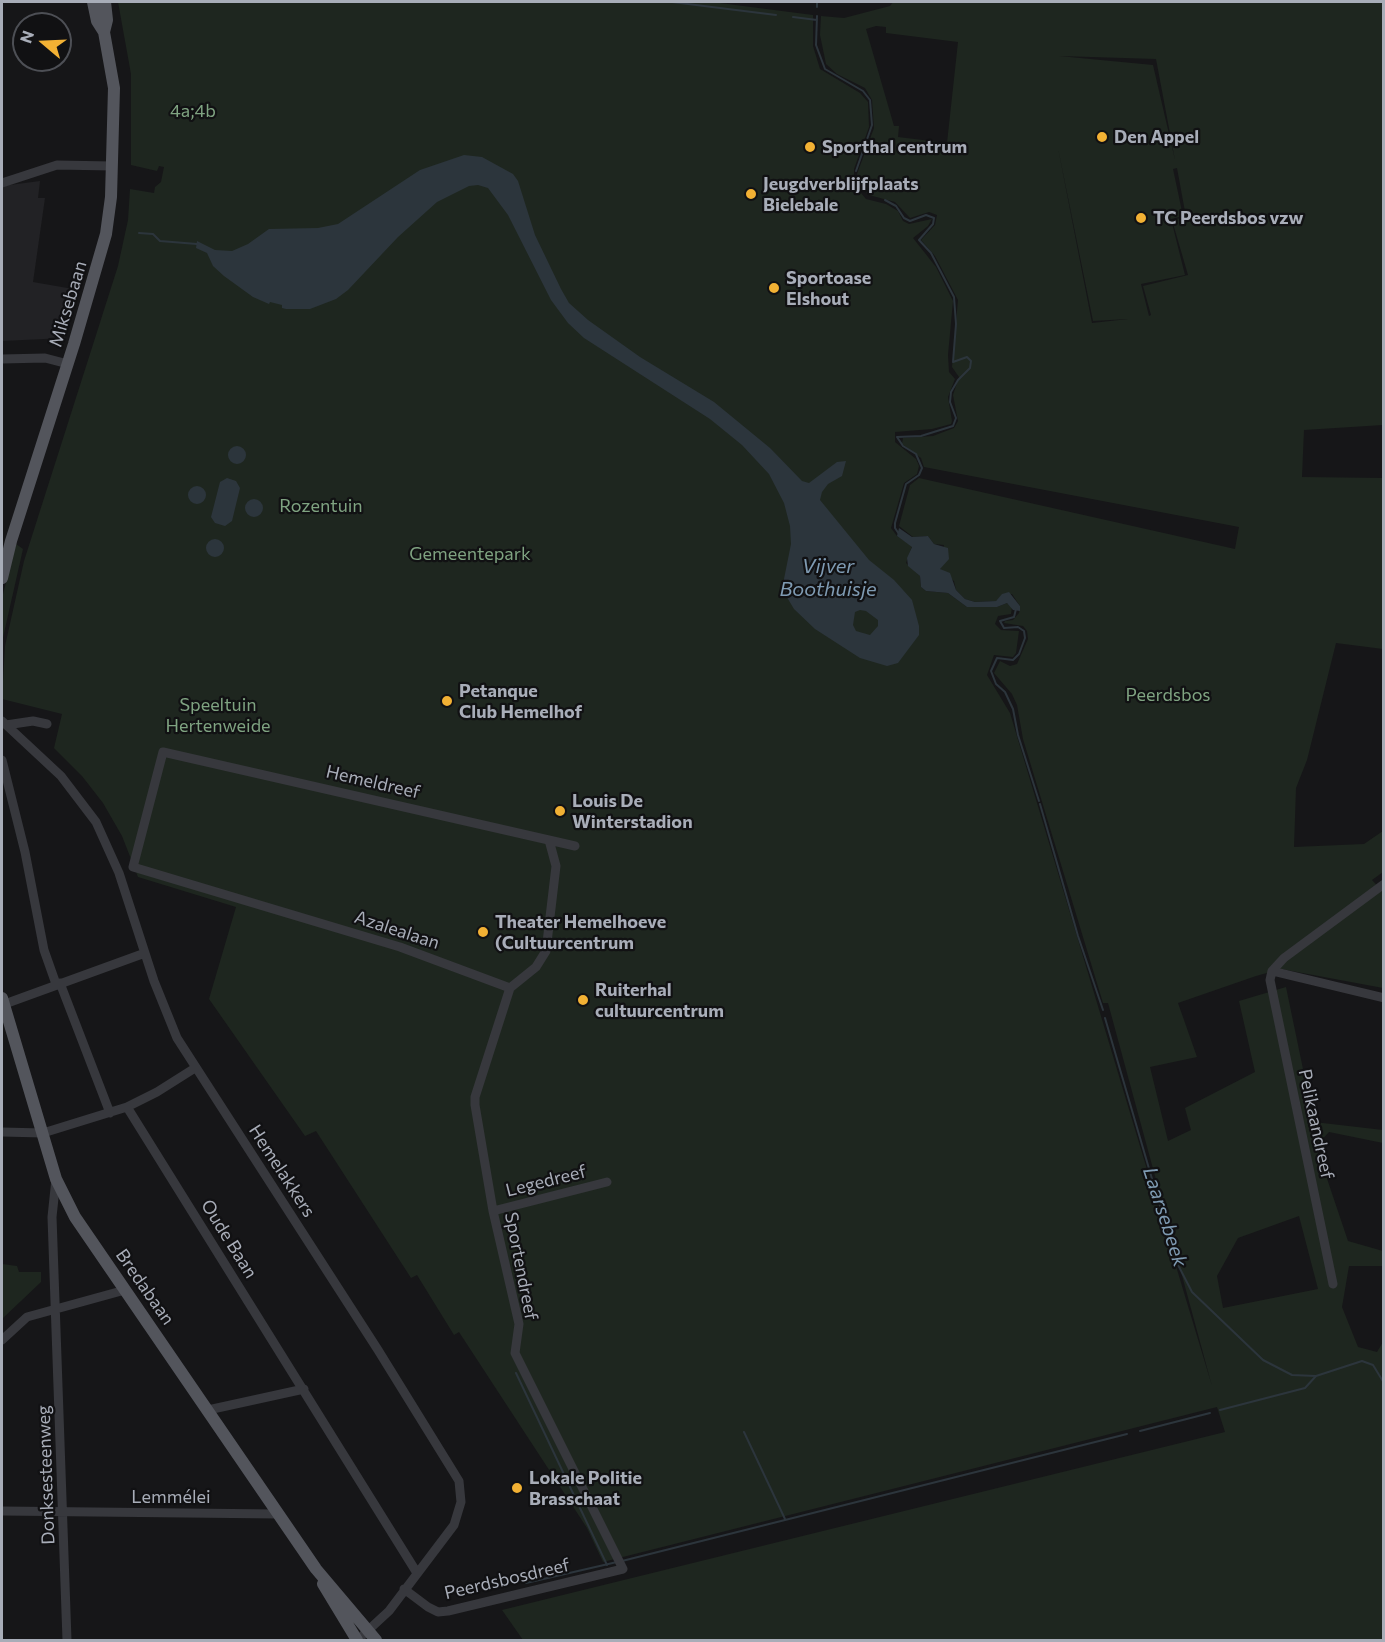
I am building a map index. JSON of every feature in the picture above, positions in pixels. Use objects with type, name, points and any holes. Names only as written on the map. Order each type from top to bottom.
[{"type":"main road","name":"Miksebaan","points":[[2,578],[6,542],[68,364],[103,249],[110,206],[114,88],[103,24],[93,2]]},
{"type":"main road","name":"Miksebaan","points":[[103,24],[105,2]]},
{"type":"main road","name":"Bredabaan","points":[[2,1002],[56,1179],[75,1217],[316,1569],[372,1636]]},
{"type":"main road","name":"Bredabaan","points":[[316,1569],[356,1640]]},
{"type":"street","points":[[2,183],[57,165],[112,166]]},
{"type":"street","points":[[2,359],[45,358],[68,364]]},
{"type":"street","points":[[3,726],[33,721],[47,724]]},
{"type":"street","name":"Hemelakkers","points":[[3,726],[46,761],[81,800],[103,835],[169,1022],[195,1068],[292,1215],[456,1474],[461,1496],[457,1519],[372,1636]]},
{"type":"street","name":"Hemeldreef","points":[[133,867],[163,752],[573,846],[556,860]]},
{"type":"street","points":[[2,760],[25,852],[44,950],[110,1113]]},
{"type":"street","points":[[510,988],[536,967],[546,951],[556,860],[549,840]]},
{"type":"street","points":[[118,873],[133,867]]},
{"type":"street","name":"Azalealaan","points":[[133,867],[400,947],[510,988]]},
{"type":"street","points":[[1383,884],[1284,958],[1272,971],[1383,998]]},
{"type":"street","points":[[2,1002],[145,953]]},
{"type":"street","name":"Pelikaandreef","points":[[1272,971],[1270,980],[1333,1284]]},
{"type":"street","name":"Sportendreef","points":[[510,988],[475,1097],[493,1211],[519,1324],[514,1342],[518,1361],[621,1566]]},
{"type":"street","points":[[2,1132],[43,1132],[110,1113],[157,1092],[195,1068]]},
{"type":"street","name":"Oude Baan","points":[[127,1107],[417,1573]]},
{"type":"street","name":"Donksesteenweg","points":[[56,1179],[52,1217],[67,1641]]},
{"type":"street","name":"Legedreef","points":[[493,1211],[607,1182]]},
{"type":"street","points":[[2,1340],[27,1317],[125,1290]]},
{"type":"street","points":[[208,1410],[304,1389]]},
{"type":"street","name":"Lemmélei","points":[[2,1511],[278,1514]]},
{"type":"street","name":"Peerdsbosdreef","points":[[404,1589],[438,1612],[448,1611],[621,1566]]},
{"type":"street","name":"Bredabaan","points":[[356,1640],[372,1636]]},
{"type":"shaded area","points":[[40,181],[38,198],[45,198],[33,282],[79,290],[65,338],[2,341],[2,186]]},
{"type":"green space","name":"Gemeentepark","points":[[118,2],[712,2],[813,15],[813,46],[820,69],[860,93],[868,102],[869,127],[854,169],[854,185],[866,199],[886,204],[898,211],[903,221],[909,224],[932,219],[928,226],[913,238],[936,267],[953,301],[948,355],[949,372],[955,379],[948,397],[952,421],[951,424],[932,429],[895,432],[895,442],[916,459],[919,466],[917,474],[904,483],[891,528],[897,536],[912,546],[906,563],[920,576],[921,587],[926,591],[948,593],[967,607],[997,607],[1007,603],[1012,607],[1011,614],[998,616],[995,624],[1001,630],[1019,631],[1016,653],[1013,657],[994,655],[987,675],[1010,713],[1212,1386],[1108,1003],[1103,1003],[1023,739],[1017,705],[1012,694],[994,673],[1000,661],[1010,666],[1017,664],[1028,639],[1027,631],[1023,626],[1004,623],[1013,620],[1019,613],[1020,606],[1012,594],[1001,596],[996,601],[975,602],[965,599],[956,590],[954,581],[940,569],[944,545],[934,544],[928,536],[913,537],[899,526],[910,485],[919,478],[1235,549],[1239,527],[924,467],[921,458],[902,444],[903,438],[933,436],[954,428],[958,421],[953,395],[959,377],[952,367],[958,300],[935,256],[921,240],[935,225],[937,215],[929,212],[910,218],[895,202],[869,195],[861,187],[857,174],[874,128],[872,100],[865,88],[837,74],[826,64],[820,35],[821,16],[844,18],[890,6],[893,2],[1383,2],[1383,425],[1304,430],[1302,477],[1383,478],[1383,649],[1336,643],[1307,760],[1296,788],[1294,847],[1364,844],[1383,831],[1383,872],[1372,880],[1383,892],[1383,988],[1281,969],[1256,976],[1178,1003],[1197,1057],[1150,1067],[1168,1141],[1191,1130],[1185,1108],[1255,1072],[1239,1001],[1286,987],[1314,1122],[1383,1130],[1383,1143],[1329,1132],[1316,1146],[1348,1241],[1383,1251],[1383,1266],[1349,1266],[1342,1307],[1358,1347],[1377,1352],[1383,1342],[1383,1640],[523,1640],[502,1610],[1225,1432],[1217,1407],[603,1562],[587,1528],[459,1332],[454,1335],[417,1275],[411,1278],[316,1131],[305,1136],[209,999],[236,907],[138,877],[122,836],[103,803],[82,776],[54,748],[62,714],[2,699],[5,646],[24,561],[118,266],[128,220],[130,189],[154,193],[155,187],[161,182],[164,167],[159,166],[157,171],[131,165],[131,74]],"holes":[[[876,26],[886,27],[886,33],[958,42],[947,143],[898,137],[899,126],[894,126],[866,29]],[[1059,56],[1156,59],[1175,160],[1153,65]],[[1058,148],[1093,321],[1128,319],[1092,323]],[[1177,168],[1186,217],[1172,220],[1188,275],[1143,286],[1151,315],[1149,316],[1141,284],[1185,275],[1171,219],[1183,216],[1173,169]],[[1299,1216],[1318,1289],[1223,1308],[1217,1276],[1238,1238]]]},
{"type":"green space","points":[[16,544],[23,549],[2,642],[2,598]]},
{"type":"green space","points":[[2,1264],[17,1266],[19,1272],[41,1272],[41,1282],[2,1319]]},
{"type":"water","name":"Vijver Boothuisje","points":[[464,155],[482,157],[513,174],[518,181],[535,235],[561,289],[569,303],[588,320],[640,357],[714,402],[770,448],[802,481],[809,483],[837,462],[846,461],[842,476],[828,484],[820,500],[869,560],[894,580],[912,600],[919,635],[898,663],[887,666],[860,658],[815,629],[794,609],[785,594],[783,584],[791,544],[790,526],[784,503],[769,474],[742,445],[710,419],[584,338],[568,323],[551,300],[508,215],[488,188],[478,185],[469,186],[437,202],[398,237],[348,290],[336,299],[310,309],[286,309],[282,308],[282,305],[270,302],[269,304],[253,297],[213,266],[207,253],[196,248],[197,241],[215,250],[232,251],[248,244],[269,229],[318,228],[338,224],[420,170]],"holes":[[[866,611],[878,620],[878,626],[870,635],[856,631],[853,625],[855,612]]]},
{"type":"water","points":[[233,446],[241,446],[246,451],[244,462],[233,464],[228,459],[228,451]]},
{"type":"water","points":[[227,478],[236,481],[240,488],[232,521],[225,526],[215,523],[211,517],[220,482]]},
{"type":"water","points":[[197,486],[203,489],[206,495],[203,501],[197,504],[191,501],[188,495],[191,489]]},
{"type":"water","points":[[250,499],[258,499],[263,504],[261,515],[250,517],[245,512],[245,504]]},
{"type":"water","points":[[899,528],[912,537],[928,536],[934,544],[948,548],[949,559],[940,569],[950,573],[956,590],[965,599],[975,602],[996,601],[1002,594],[1009,592],[1020,606],[1020,611],[1013,610],[1007,603],[997,607],[967,607],[948,593],[926,591],[921,587],[920,576],[908,566],[907,558],[912,547],[897,536]]},
{"type":"water","points":[[211,539],[219,539],[224,544],[222,555],[211,557],[206,552],[206,544]]},
{"type":"waterway","points":[[672,2],[776,15]]},
{"type":"waterway","name":"Laarsebeek","points":[[817,2],[817,7]]},
{"type":"waterway","name":"Laarsebeek","points":[[817,16],[816,45],[825,69],[863,91],[870,100],[872,125],[856,171]]},
{"type":"waterway","points":[[793,17],[817,20]]},
{"type":"waterway","name":"Laarsebeek","points":[[885,200],[896,206],[904,218],[910,221],[926,215],[934,218],[933,224],[919,240],[931,253],[954,297],[956,324],[953,362],[967,357],[971,361],[970,368],[958,380],[951,392],[950,402],[956,418],[953,426],[921,436],[897,437],[903,446],[916,454],[922,468],[919,475],[906,484],[895,523],[899,534]]},
{"type":"waterway","points":[[139,233],[153,234],[160,241],[197,244]]},
{"type":"waterway","name":"Laarsebeek","points":[[1016,609],[1014,617],[1000,621],[1004,628],[1018,627],[1024,631],[1025,638],[1019,654],[1013,660],[997,658],[991,671],[996,684],[1005,692],[1013,709],[1018,735],[1039,801]]},
{"type":"waterway","name":"Laarsebeek","points":[[1040,804],[1078,936],[1103,1010]]},
{"type":"waterway","name":"Laarsebeek","points":[[1105,1018],[1176,1261],[1192,1292],[1263,1360],[1292,1375],[1316,1376],[1362,1361],[1373,1365],[1384,1383]]},
{"type":"waterway","points":[[516,1373],[607,1565]]},
{"type":"waterway","points":[[1220,1410],[1305,1388],[1316,1376]]},
{"type":"waterway","points":[[1140,1431],[1210,1413]]},
{"type":"waterway","points":[[744,1432],[785,1519]]},
{"type":"waterway","points":[[622,1561],[1127,1434]]},
{"type":"waterway","points":[[526,1583],[617,1562]]},
{"type":"place","name":"Den Appel","points":[[1102,137]]},
{"type":"place","name":"Sporthal centrum","points":[[810,147]]},
{"type":"place","name":"Jeugdverblijfplaats Bielebale","points":[[751,194]]},
{"type":"place","name":"TC Peerdsbos vzw","points":[[1141,218]]},
{"type":"place","name":"Sportoase Elshout","points":[[774,288]]},
{"type":"place","name":"Petanque Club Hemelhof","points":[[447,701]]},
{"type":"place","name":"Louis De Winterstadion","points":[[560,811]]},
{"type":"place","name":"Theater Hemelhoeve (Cultuurcentrum","points":[[483,932]]},
{"type":"place","name":"Ruiterhal cultuurcentrum","points":[[583,1000]]},
{"type":"place","name":"Lokale Politie Brasschaat","points":[[517,1488]]},
{"type":"park label","name":"4a;4b","points":[[193,111]]},
{"type":"park label","name":"Rozentuin","points":[[321,506]]},
{"type":"park label","name":"Peerdsbos","points":[[1168,695]]},
{"type":"park label","name":"Speeltuin Hertenweide","points":[[218,715]]}]
